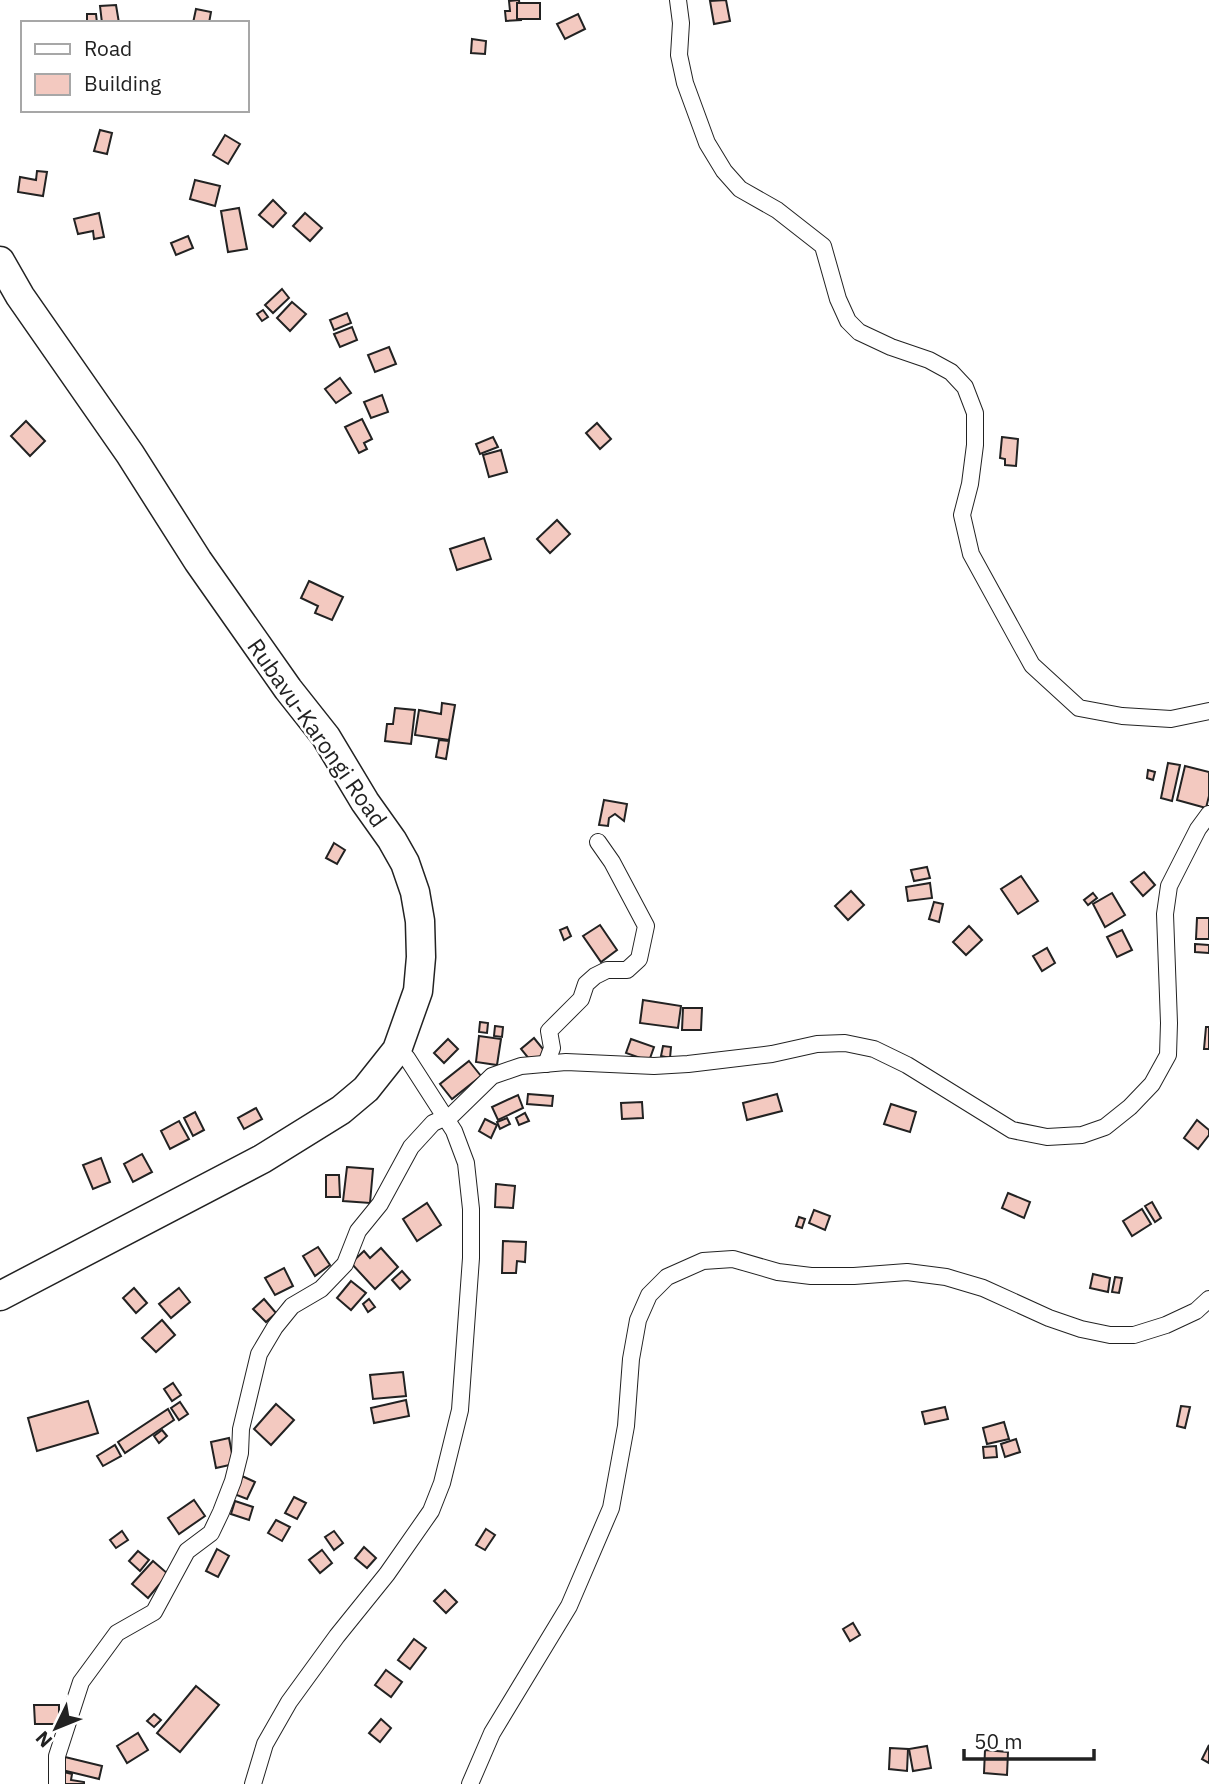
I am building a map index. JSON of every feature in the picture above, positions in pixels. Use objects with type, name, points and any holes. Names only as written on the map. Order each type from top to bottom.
[{"type":"highway","name":"Rubavu-Karongi Road","points":[[0,261],[20,296],[130,454],[240,623],[326,737],[405,863],[415,892],[421,957],[418,991],[397,1050],[366,1089],[341,1110],[262,1159],[0,1296]]},
{"type":"street","points":[[678,0],[681,23],[679,55],[685,83],[707,143],[724,171],[740,189],[777,210],[823,246],[838,299],[848,321],[859,332],[929,360],[951,372],[965,387],[975,414],[972,471],[962,515],[971,554],[1032,665],[1079,708],[1122,716],[1171,719],[1209,711]]},
{"type":"street","points":[[57,1784],[57,1756],[81,1682],[117,1633],[155,1612],[187,1551],[211,1533],[233,1481],[240,1453],[241,1429],[260,1354],[275,1327],[292,1306],[321,1289],[345,1264],[358,1231],[380,1204],[411,1147],[433,1123],[453,1114],[492,1076],[521,1066],[602,1062],[654,1066],[688,1064],[772,1054],[817,1044],[845,1043],[874,1049],[907,1065],[1012,1130],[1047,1137],[1082,1135],[1105,1127],[1130,1107],[1152,1084],[1168,1055],[1165,914],[1169,886],[1198,829],[1209,814]]},
{"type":"street","points":[[546,1064],[552,1048],[549,1031],[580,999],[586,984],[607,970],[627,970],[639,959],[646,926],[612,862],[597,842]]},
{"type":"street","points":[[253,1784],[265,1744],[289,1702],[431,1511],[442,1483],[460,1410],[471,1258],[471,1209],[466,1163],[454,1131],[407,1058],[397,1050]]},
{"type":"street","points":[[470,1784],[498,1721],[569,1606],[611,1508],[626,1426],[631,1359],[638,1320],[649,1295],[667,1277],[703,1261],[733,1259],[778,1272],[811,1276],[907,1272],[946,1277],[983,1288],[1049,1318],[1110,1335],[1134,1335],[1166,1325],[1196,1311],[1209,1299]]},
{"type":"building","points":[[519,0],[521,20],[506,21],[505,11],[510,11],[509,1]]},
{"type":"building","points":[[726,0],[730,21],[714,24],[710,1]]},
{"type":"building","points":[[517,3],[540,3],[540,19],[517,19]]},
{"type":"building","points":[[116,5],[119,21],[102,21],[100,6]]},
{"type":"building","points":[[196,9],[211,12],[209,21],[193,21]]},
{"type":"building","points":[[87,14],[96,14],[97,21],[87,21]]},
{"type":"building","points":[[578,14],[585,29],[565,39],[557,24]]},
{"type":"building","points":[[472,39],[486,41],[485,54],[471,53]]},
{"type":"building","points":[[100,130],[112,133],[107,154],[94,151]]},
{"type":"building","points":[[225,135],[240,144],[228,164],[213,155]]},
{"type":"building","points":[[37,171],[47,172],[43,196],[18,192],[20,177],[36,180]]},
{"type":"building","points":[[195,180],[220,186],[215,206],[190,199]]},
{"type":"building","points":[[273,200],[286,213],[273,227],[259,215]]},
{"type":"building","points":[[239,208],[247,249],[228,252],[221,211]]},
{"type":"building","points":[[99,213],[104,237],[94,239],[93,231],[78,234],[74,219]]},
{"type":"building","points":[[305,213],[322,228],[310,241],[293,226]]},
{"type":"building","points":[[188,236],[193,248],[176,255],[171,243]]},
{"type":"building","points":[[282,289],[289,298],[273,313],[265,305]]},
{"type":"building","points":[[292,302],[306,314],[290,331],[277,318]]},
{"type":"building","points":[[263,310],[268,317],[262,321],[257,314]]},
{"type":"building","points":[[347,313],[351,323],[334,330],[330,320]]},
{"type":"building","points":[[352,327],[357,340],[340,347],[334,334]]},
{"type":"building","points":[[389,347],[396,364],[375,372],[368,355]]},
{"type":"building","points":[[340,378],[351,393],[336,403],[325,389]]},
{"type":"building","points":[[382,395],[388,412],[371,418],[364,402]]},
{"type":"building","points":[[362,419],[372,439],[364,443],[367,449],[359,453],[345,427]]},
{"type":"building","points":[[26,421],[45,441],[30,456],[11,436]]},
{"type":"building","points":[[597,423],[611,439],[600,449],[586,433]]},
{"type":"building","points":[[493,437],[498,447],[480,454],[476,444]]},
{"type":"building","points":[[1002,437],[1018,439],[1016,466],[1005,465],[1005,459],[1000,458]]},
{"type":"building","points":[[501,450],[507,472],[489,477],[483,455]]},
{"type":"building","points":[[557,520],[570,534],[550,553],[537,539]]},
{"type":"building","points":[[484,538],[491,559],[457,570],[450,549]]},
{"type":"building","points":[[309,581],[343,597],[332,620],[315,613],[318,606],[301,598]]},
{"type":"building","points":[[442,703],[455,705],[449,740],[415,735],[419,710],[441,714]]},
{"type":"building","points":[[395,708],[415,710],[411,744],[385,741],[387,724],[393,724]]},
{"type":"building","points":[[439,740],[449,741],[446,759],[436,757]]},
{"type":"building","points":[[1168,763],[1180,765],[1172,801],[1161,798]]},
{"type":"building","points":[[1185,766],[1209,772],[1206,808],[1177,800]]},
{"type":"building","points":[[1148,770],[1155,772],[1153,780],[1147,778]]},
{"type":"building","points":[[604,800],[627,804],[624,821],[615,814],[609,818],[608,826],[599,825]]},
{"type":"building","points":[[334,843],[345,850],[337,864],[326,858]]},
{"type":"building","points":[[927,867],[930,878],[914,881],[911,870]]},
{"type":"building","points":[[1144,872],[1155,885],[1143,896],[1131,882]]},
{"type":"building","points":[[1021,876],[1038,901],[1018,914],[1001,889]]},
{"type":"building","points":[[930,883],[932,898],[908,901],[906,887]]},
{"type":"building","points":[[851,891],[864,905],[848,920],[835,906]]},
{"type":"building","points":[[1093,893],[1097,898],[1088,905],[1084,900]]},
{"type":"building","points":[[1112,893],[1125,915],[1105,927],[1093,904]]},
{"type":"building","points":[[934,902],[943,904],[939,922],[929,919]]},
{"type":"building","points":[[1197,918],[1209,918],[1209,939],[1196,939]]},
{"type":"building","points":[[600,925],[617,950],[601,962],[583,936]]},
{"type":"building","points":[[969,926],[982,940],[966,955],[953,942]]},
{"type":"building","points":[[567,927],[571,936],[564,940],[560,930]]},
{"type":"building","points":[[1122,930],[1132,950],[1117,957],[1107,937]]},
{"type":"building","points":[[1195,944],[1209,945],[1209,953],[1195,952]]},
{"type":"building","points":[[1047,948],[1055,963],[1042,971],[1033,956]]},
{"type":"building","points":[[643,1000],[681,1006],[678,1028],[640,1023]]},
{"type":"building","points":[[683,1008],[702,1008],[701,1030],[682,1030]]},
{"type":"building","points":[[480,1022],[488,1023],[487,1033],[479,1032]]},
{"type":"building","points":[[495,1026],[503,1027],[502,1037],[494,1036]]},
{"type":"building","points":[[1206,1027],[1209,1027],[1209,1049],[1204,1049]]},
{"type":"building","points":[[479,1036],[501,1039],[497,1065],[476,1062]]},
{"type":"building","points":[[534,1038],[547,1054],[534,1065],[521,1049]]},
{"type":"building","points":[[448,1039],[458,1049],[444,1063],[434,1053]]},
{"type":"building","points":[[631,1039],[654,1047],[649,1061],[626,1053]]},
{"type":"building","points":[[663,1046],[671,1047],[670,1058],[661,1056]]},
{"type":"building","points":[[469,1061],[481,1076],[452,1099],[440,1084]]},
{"type":"building","points":[[528,1094],[553,1096],[552,1106],[527,1104]]},
{"type":"building","points":[[777,1094],[782,1111],[747,1120],[743,1103]]},
{"type":"building","points":[[518,1095],[523,1108],[498,1120],[492,1107]]},
{"type":"building","points":[[642,1102],[643,1118],[622,1119],[621,1103]]},
{"type":"building","points":[[891,1104],[916,1112],[910,1132],[884,1124]]},
{"type":"building","points":[[256,1108],[262,1119],[244,1129],[238,1118]]},
{"type":"building","points":[[195,1112],[204,1130],[193,1136],[184,1118]]},
{"type":"building","points":[[525,1113],[529,1121],[519,1125],[516,1118]]},
{"type":"building","points":[[507,1118],[510,1124],[500,1129],[497,1122]]},
{"type":"building","points":[[485,1119],[497,1125],[491,1138],[479,1131]]},
{"type":"building","points":[[1197,1120],[1209,1130],[1209,1135],[1198,1149],[1184,1138]]},
{"type":"building","points":[[179,1121],[189,1139],[170,1149],[161,1131]]},
{"type":"building","points":[[142,1154],[152,1172],[133,1182],[124,1164]]},
{"type":"building","points":[[101,1158],[110,1182],[93,1189],[83,1165]]},
{"type":"building","points":[[347,1167],[373,1169],[370,1203],[343,1201]]},
{"type":"building","points":[[326,1175],[339,1175],[340,1197],[326,1197]]},
{"type":"building","points":[[496,1184],[515,1186],[513,1208],[495,1207]]},
{"type":"building","points":[[1008,1193],[1030,1202],[1024,1218],[1002,1208]]},
{"type":"building","points":[[1152,1202],[1161,1218],[1155,1222],[1145,1206]]},
{"type":"building","points":[[427,1203],[441,1225],[417,1241],[403,1219]]},
{"type":"building","points":[[1142,1209],[1151,1224],[1132,1236],[1123,1221]]},
{"type":"building","points":[[814,1210],[830,1216],[825,1230],[809,1223]]},
{"type":"building","points":[[799,1217],[805,1219],[802,1228],[796,1226]]},
{"type":"building","points":[[503,1241],[526,1242],[525,1262],[517,1261],[516,1273],[502,1273]]},
{"type":"building","points":[[318,1247],[330,1265],[315,1276],[303,1256]]},
{"type":"building","points":[[381,1248],[398,1267],[375,1289],[351,1263],[364,1251],[370,1258]]},
{"type":"building","points":[[284,1268],[293,1286],[275,1295],[265,1278]]},
{"type":"building","points":[[402,1271],[410,1280],[400,1289],[392,1280]]},
{"type":"building","points":[[1093,1274],[1110,1278],[1108,1292],[1090,1288]]},
{"type":"building","points":[[1115,1277],[1122,1278],[1119,1293],[1112,1292]]},
{"type":"building","points":[[351,1281],[366,1293],[351,1310],[337,1298]]},
{"type":"building","points":[[134,1288],[147,1303],[136,1313],[123,1298]]},
{"type":"building","points":[[179,1288],[190,1302],[171,1318],[159,1304]]},
{"type":"building","points":[[264,1299],[276,1313],[266,1322],[253,1309]]},
{"type":"building","points":[[369,1299],[375,1307],[368,1312],[363,1304]]},
{"type":"building","points":[[162,1320],[175,1335],[156,1352],[142,1338]]},
{"type":"building","points":[[403,1372],[406,1396],[373,1399],[370,1375]]},
{"type":"building","points":[[173,1383],[181,1395],[172,1401],[164,1389]]},
{"type":"building","points":[[406,1400],[409,1416],[374,1423],[371,1408]]},
{"type":"building","points":[[88,1401],[98,1433],[37,1451],[28,1418]]},
{"type":"building","points":[[180,1402],[188,1414],[179,1420],[171,1408]]},
{"type":"building","points":[[276,1404],[294,1420],[271,1445],[254,1429]]},
{"type":"building","points":[[1181,1406],[1190,1407],[1185,1428],[1177,1426]]},
{"type":"building","points":[[945,1407],[948,1419],[925,1424],[922,1412]]},
{"type":"building","points":[[168,1409],[174,1420],[125,1453],[118,1442]]},
{"type":"building","points":[[1004,1422],[1009,1439],[987,1444],[983,1428]]},
{"type":"building","points":[[162,1430],[167,1436],[159,1443],[154,1436]]},
{"type":"building","points":[[229,1438],[234,1464],[216,1468],[211,1442]]},
{"type":"building","points":[[1016,1439],[1020,1452],[1005,1457],[1001,1444]]},
{"type":"building","points":[[115,1445],[121,1456],[103,1466],[97,1456]]},
{"type":"building","points":[[996,1446],[997,1457],[984,1458],[983,1447]]},
{"type":"building","points":[[242,1476],[255,1482],[247,1499],[234,1494]]},
{"type":"building","points":[[294,1497],[306,1503],[297,1519],[285,1513]]},
{"type":"building","points":[[194,1500],[205,1516],[179,1534],[168,1518]]},
{"type":"building","points":[[235,1501],[253,1507],[249,1520],[231,1514]]},
{"type":"building","points":[[276,1520],[290,1527],[282,1541],[268,1533]]},
{"type":"building","points":[[486,1529],[495,1535],[485,1550],[476,1545]]},
{"type":"building","points":[[122,1531],[128,1540],[116,1548],[110,1540]]},
{"type":"building","points":[[334,1531],[343,1543],[334,1550],[325,1537]]},
{"type":"building","points":[[364,1547],[376,1558],[367,1568],[355,1558]]},
{"type":"building","points":[[217,1549],[229,1556],[218,1577],[206,1571]]},
{"type":"building","points":[[322,1550],[332,1563],[320,1573],[309,1560]]},
{"type":"building","points":[[138,1551],[149,1560],[140,1571],[129,1561]]},
{"type":"building","points":[[153,1561],[168,1574],[148,1598],[132,1584]]},
{"type":"building","points":[[445,1590],[457,1602],[446,1613],[434,1601]]},
{"type":"building","points":[[853,1623],[860,1635],[850,1641],[843,1629]]},
{"type":"building","points":[[414,1639],[426,1648],[410,1669],[398,1660]]},
{"type":"building","points":[[386,1670],[402,1682],[391,1697],[375,1685]]},
{"type":"building","points":[[196,1686],[219,1705],[180,1752],[157,1733]]},
{"type":"building","points":[[34,1705],[59,1705],[59,1724],[35,1724]]},
{"type":"building","points":[[154,1714],[161,1720],[154,1727],[147,1721]]},
{"type":"building","points":[[381,1719],[391,1728],[380,1742],[369,1733]]},
{"type":"building","points":[[138,1733],[148,1750],[127,1763],[117,1746]]},
{"type":"building","points":[[1209,1745],[1209,1763],[1202,1759]]},
{"type":"building","points":[[927,1746],[931,1768],[913,1771],[909,1749]]},
{"type":"building","points":[[890,1748],[908,1749],[907,1771],[889,1769]]},
{"type":"building","points":[[985,1750],[1008,1752],[1007,1775],[984,1773]]},
{"type":"building","points":[[65,1757],[102,1766],[99,1779],[62,1770]]},
{"type":"building","points":[[64,1772],[72,1774],[71,1780],[84,1784],[62,1784]]}]
